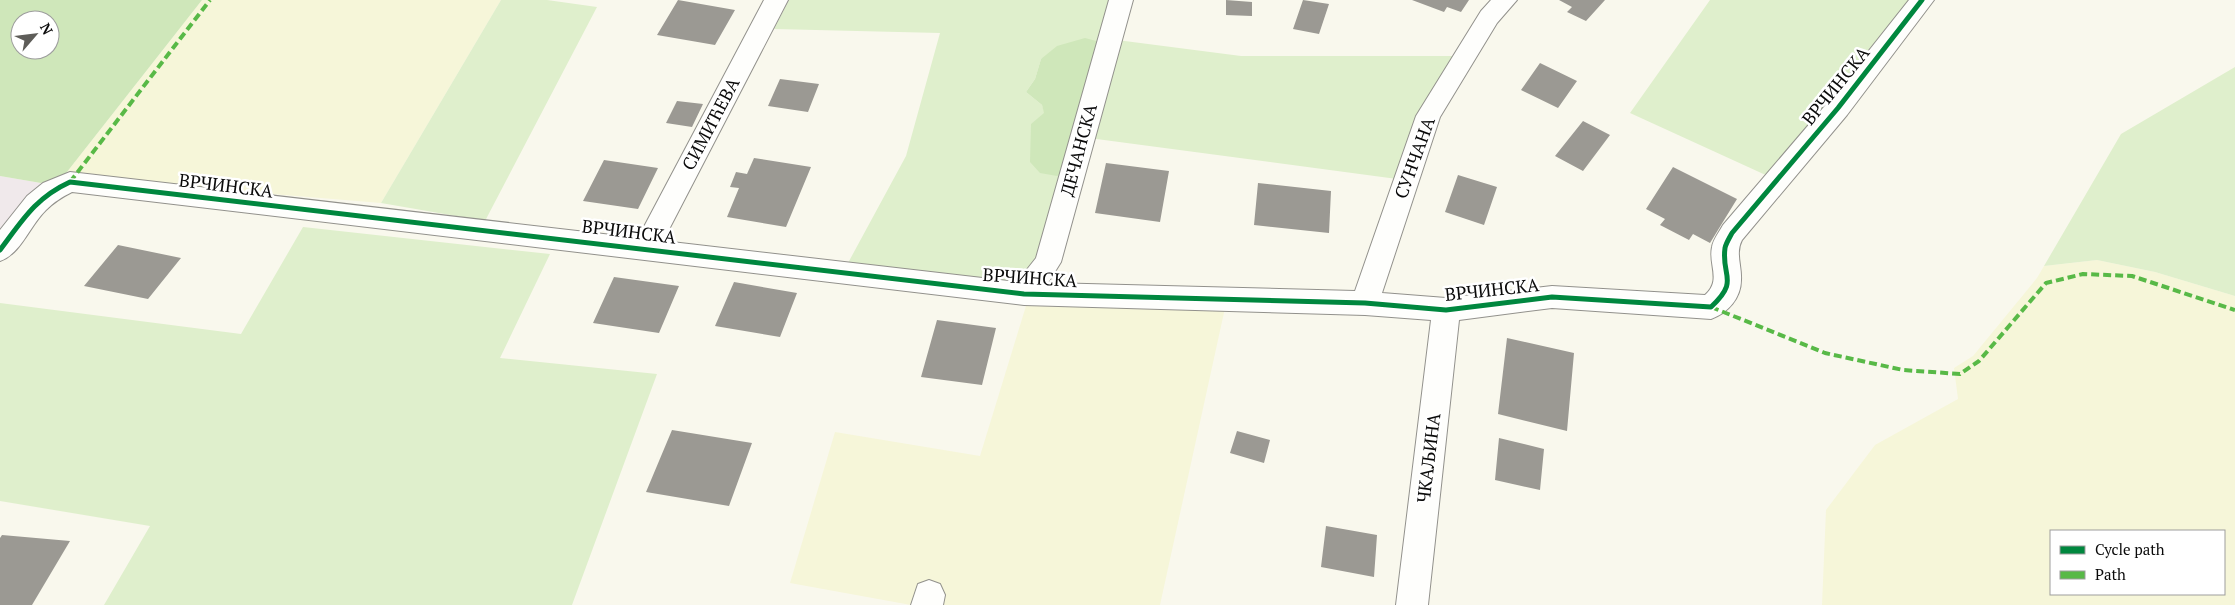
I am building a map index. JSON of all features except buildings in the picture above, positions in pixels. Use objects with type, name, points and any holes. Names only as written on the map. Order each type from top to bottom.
[{"type":"street","name":"СИМИЋЕВА","points":[[646,248],[776,0]]},
{"type":"street","name":"ДЕЧАНСКА","points":[[1024,294],[1048,262],[1121,0]]},
{"type":"street","name":"СУНЧАНА","points":[[1366,303],[1428,116],[1489,17],[1506,0]]},
{"type":"street","name":"ВРЧИНСКА","points":[[0,250],[36,203],[52,190],[70,182],[646,248],[1024,294],[1366,303],[1446,310],[1552,297],[1711,307],[1724,295],[1728,281],[1726,247],[1732,233],[1838,108],[1922,0]]},
{"type":"street","name":"ЧКАЉИНА","points":[[1412,605],[1446,310]]},
{"type":"shaded area","points":[[0,176],[41,183],[0,236]]},
{"type":"green space","points":[[0,0],[202,0],[63,177],[41,183],[0,176]]},
{"type":"green space","points":[[202,0],[501,0],[381,203],[63,177]]},
{"type":"green space","points":[[501,0],[547,0],[597,7],[485,221],[381,203]]},
{"type":"green space","points":[[789,0],[1113,0],[1100,42],[1041,59],[1035,79],[1026,92],[1042,105],[1065,172],[1039,258],[1018,286],[848,263],[906,156],[940,33],[774,29]]},
{"type":"green space","points":[[1710,0],[1910,0],[1770,177],[1630,113]]},
{"type":"green space","points":[[1085,38],[1100,42],[1065,172],[1057,176],[1040,173],[1030,162],[1031,124],[1044,113],[1042,105],[1026,92],[1035,79],[1041,59],[1057,46]]},
{"type":"green space","points":[[1117,40],[1241,56],[1455,56],[1397,179],[1089,138]]},
{"type":"green space","points":[[2235,67],[2235,296],[2155,272],[2097,260],[2044,266],[2121,134]]},
{"type":"green space","points":[[303,227],[550,254],[500,358],[657,374],[572,605],[104,605],[150,526],[0,501],[0,303],[241,334]]},
{"type":"green space","points":[[2097,260],[2155,272],[2235,296],[2235,605],[1822,605],[1826,510],[1875,445],[1958,399],[1954,368],[1973,356],[2037,278],[2044,266]]},
{"type":"green space","points":[[1026,306],[1225,308],[1160,605],[911,605],[790,583],[835,432],[980,456]]},
{"type":"marked path","points":[[70,182],[210,0]]},
{"type":"marked path","points":[[1711,307],[1825,353],[1903,370],[1960,374],[1979,361],[2046,283],[2083,274],[2132,276],[2235,310]]},
{"type":"cycle path","points":[[0,250],[36,203],[52,190],[70,182],[1024,294],[1365,303],[1446,310],[1552,297],[1711,307],[1724,295],[1728,281],[1725,247],[1732,233],[1838,108],[1922,0]]}]
